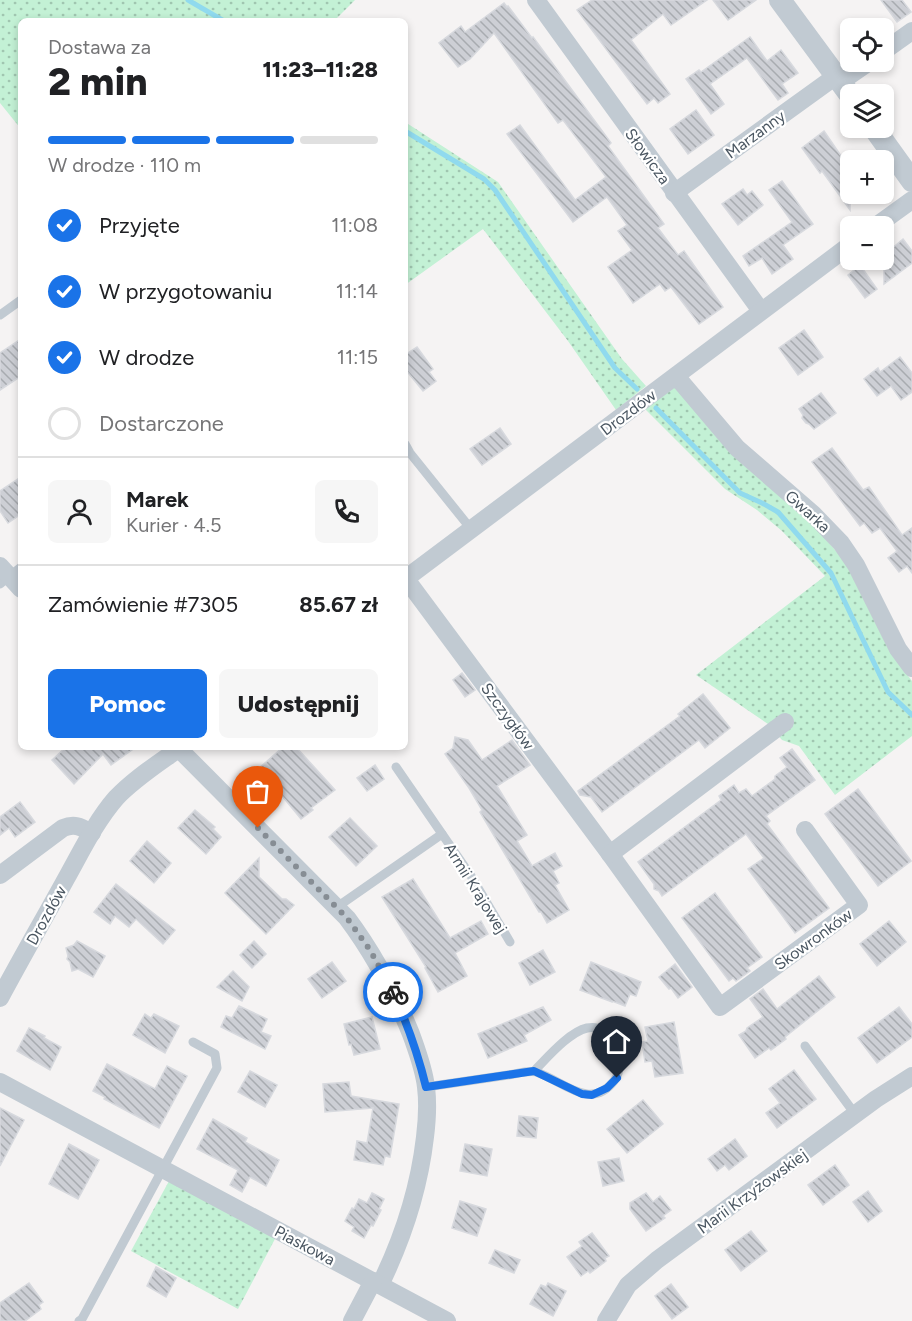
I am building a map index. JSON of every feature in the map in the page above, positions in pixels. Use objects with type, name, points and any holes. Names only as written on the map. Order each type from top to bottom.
[{"type":"street","name":"Słowicza","points":[[536,0],[761,311]]},
{"type":"street","points":[[780,0],[842,84]]},
{"type":"street","points":[[894,44],[912,32]]},
{"type":"street","name":"Marzanny","points":[[842,84],[857,72]]},
{"type":"street","name":"Marzanny","points":[[674,193],[840,85]]},
{"type":"street","points":[[881,138],[912,180]]},
{"type":"street","points":[[890,216],[912,200]]},
{"type":"street","name":"Drozdów","points":[[408,577],[840,252]]},
{"type":"street","name":"Gwarka","points":[[676,376],[737,448],[813,513],[841,543],[856,566],[898,649],[912,668]]},
{"type":"street","name":"Szczygłów","points":[[408,582],[610,854],[720,1007]]},
{"type":"street","points":[[610,854],[784,722]]},
{"type":"street","name":"Drozdów","points":[[0,998],[92,833],[114,801],[138,778],[176,750]]},
{"type":"street","points":[[181,750],[337,907],[352,925],[370,950],[394,993],[418,1054],[426,1087],[426,1126],[420,1171],[409,1216],[402,1237],[377,1283],[352,1321]]},
{"type":"street","points":[[0,875],[69,825],[81,827],[92,833]]},
{"type":"street","name":"Skowronków","points":[[720,1007],[860,905],[805,830]]},
{"type":"street","name":"Marii Krzyżowskiej","points":[[606,1321],[628,1285],[657,1260],[855,1114],[912,1076]]},
{"type":"street","name":"Piaskowa","points":[[0,1083],[447,1321]]},
{"type":"lane","points":[[0,315],[18,302]]},
{"type":"lane","points":[[408,449],[471,529]]},
{"type":"lane","name":"Armii Krajowej","points":[[396,767],[471,876],[510,942]]},
{"type":"lane","name":"Armii Krajowej","points":[[337,907],[442,834]]},
{"type":"lane","points":[[426,1087],[534,1071],[582,1094],[592,1095],[613,1084],[619,1073],[618,1052],[611,1038],[599,1029],[587,1028],[570,1037],[534,1071]]},
{"type":"lane","points":[[81,1320],[217,1068],[215,1054],[194,1042]]},
{"type":"lane","points":[[805,1046],[855,1114]]},
{"type":"green space","points":[[0,0],[355,0],[337,18],[18,18],[18,125],[0,103]]},
{"type":"green space","points":[[408,124],[498,182],[622,359],[646,386],[616,410],[568,341],[483,229],[408,283]]},
{"type":"green space","points":[[677,384],[807,517],[847,564],[897,661],[912,681],[912,736],[835,795],[799,746],[782,740],[768,724],[696,675],[825,576],[782,531],[757,510],[725,489],[645,409]]},
{"type":"green space","points":[[169,1181],[276,1237],[238,1309],[131,1251]]},
{"type":"building","points":[[592,0],[707,0],[671,25],[663,14],[631,40],[670,94],[658,103],[654,98],[647,104],[577,10]]},
{"type":"building","points":[[713,0],[756,0],[728,20]]},
{"type":"building","points":[[881,0],[902,0],[911,12],[897,22]]},
{"type":"building","points":[[504,3],[533,37],[611,143],[608,146],[664,224],[658,228],[678,255],[684,251],[723,307],[699,324],[671,287],[665,291],[660,284],[633,303],[608,267],[632,250],[618,231],[627,225],[607,197],[573,222],[507,134],[520,125],[575,200],[606,177],[563,120],[558,123],[494,33],[470,59],[458,67],[439,43],[461,26],[465,32]]},
{"type":"building","points":[[750,37],[767,61],[781,50],[798,73],[782,84],[788,93],[778,100],[747,58],[710,84],[724,104],[711,114],[686,79],[699,70],[701,72]]},
{"type":"building","points":[[696,110],[714,135],[688,154],[670,129]]},
{"type":"building","points":[[824,131],[840,154],[840,196],[822,171],[820,173],[802,148]]},
{"type":"building","points":[[782,181],[813,224],[783,245],[793,259],[772,274],[762,258],[749,266],[743,256],[792,222],[769,190]]},
{"type":"building","points":[[743,189],[747,195],[752,191],[763,205],[738,225],[722,204]]},
{"type":"building","points":[[903,239],[912,251],[912,263],[884,284],[884,270],[894,270],[894,247]]},
{"type":"building","points":[[854,270],[864,270],[877,289],[865,298],[848,275]]},
{"type":"building","points":[[804,330],[823,357],[798,375],[779,348]]},
{"type":"building","points":[[18,341],[18,378],[0,390],[0,353]]},
{"type":"building","points":[[417,347],[433,369],[429,372],[436,381],[423,391],[408,373],[408,353]]},
{"type":"building","points":[[900,357],[912,373],[912,392],[901,400],[891,386],[877,396],[864,379],[878,368],[880,372]]},
{"type":"building","points":[[821,393],[836,413],[814,429],[802,418],[803,415],[799,409]]},
{"type":"building","points":[[500,428],[511,444],[482,465],[470,449]]},
{"type":"building","points":[[832,448],[863,490],[869,487],[902,535],[912,528],[912,573],[907,566],[899,572],[888,558],[897,551],[880,528],[872,533],[864,523],[860,526],[812,462]]},
{"type":"building","points":[[18,479],[18,516],[8,523],[0,511],[0,491]]},
{"type":"building","points":[[462,673],[475,690],[465,697],[453,680]]},
{"type":"building","points":[[703,694],[730,728],[705,748],[699,740],[602,812],[591,797],[580,795],[578,791],[680,716],[678,714]]},
{"type":"building","points":[[455,737],[468,740],[482,760],[512,740],[530,765],[497,786],[527,835],[517,841],[532,866],[555,853],[562,866],[553,871],[559,883],[555,885],[569,910],[547,923],[480,812],[482,810],[469,788],[445,754],[453,748]]},
{"type":"building","points":[[792,749],[815,780],[766,816],[770,821],[767,824],[829,908],[795,933],[748,869],[764,858],[746,834],[662,896],[654,889],[654,884],[638,862],[721,800],[719,796],[734,785],[739,793],[746,789],[752,796],[787,767],[780,758]]},
{"type":"building","points":[[63,750],[132,750],[111,765],[103,754],[74,784],[52,760]]},
{"type":"building","points":[[280,750],[299,750],[335,790],[311,808],[313,810],[301,819],[278,791],[267,800],[248,778]]},
{"type":"building","points":[[375,765],[384,779],[367,791],[357,778]]},
{"type":"building","points":[[858,789],[911,861],[878,886],[825,814]]},
{"type":"building","points":[[20,802],[35,822],[15,837],[9,828],[0,835],[0,817]]},
{"type":"building","points":[[195,810],[215,827],[213,829],[221,837],[206,854],[178,828]]},
{"type":"building","points":[[350,818],[377,846],[356,866],[329,837]]},
{"type":"building","points":[[147,841],[171,863],[154,883],[130,861]]},
{"type":"building","points":[[259,858],[259,877],[282,899],[294,905],[266,934],[225,893]]},
{"type":"building","points":[[413,879],[450,938],[481,921],[488,934],[455,953],[467,976],[438,992],[426,967],[382,897]]},
{"type":"building","points":[[116,884],[175,930],[163,944],[136,919],[129,927],[115,916],[110,924],[94,912]]},
{"type":"building","points":[[715,893],[762,957],[747,968],[750,971],[736,981],[733,978],[729,981],[682,918]]},
{"type":"building","points":[[889,921],[906,942],[877,966],[860,944]]},
{"type":"building","points":[[77,941],[105,956],[93,977],[78,969],[72,971],[67,959],[66,948]]},
{"type":"building","points":[[254,941],[266,954],[252,968],[240,955]]},
{"type":"building","points":[[543,950],[555,972],[530,985],[519,963]]},
{"type":"building","points":[[332,962],[346,981],[322,998],[308,979]]},
{"type":"building","points":[[591,962],[641,982],[636,996],[630,994],[625,1006],[580,990]]},
{"type":"building","points":[[675,964],[692,987],[678,998],[659,977]]},
{"type":"building","points":[[233,971],[249,987],[242,1001],[217,987]]},
{"type":"building","points":[[819,976],[835,997],[785,1037],[786,1039],[755,1058],[739,1035],[763,1017],[750,999],[763,989],[777,1009]]},
{"type":"building","points":[[239,1006],[267,1019],[261,1032],[271,1036],[265,1049],[221,1027],[226,1016],[232,1018]]},
{"type":"building","points":[[543,1007],[551,1020],[524,1035],[527,1041],[488,1058],[478,1034]]},
{"type":"building","points":[[899,1007],[912,1024],[912,1037],[877,1063],[858,1038]]},
{"type":"building","points":[[145,1014],[151,1018],[154,1014],[179,1026],[165,1053],[133,1035]]},
{"type":"building","points":[[372,1017],[380,1049],[354,1055],[344,1024]]},
{"type":"building","points":[[674,1022],[683,1073],[655,1077],[652,1061],[645,1062],[642,1042],[648,1041],[645,1027]]},
{"type":"building","points":[[29,1028],[61,1047],[50,1070],[17,1051]]},
{"type":"building","points":[[107,1064],[155,1089],[167,1066],[187,1076],[159,1128],[93,1091]]},
{"type":"building","points":[[794,1070],[816,1099],[777,1128],[766,1113],[780,1103],[769,1089]]},
{"type":"building","points":[[250,1071],[277,1085],[265,1107],[238,1092]]},
{"type":"building","points":[[349,1082],[351,1096],[399,1104],[390,1157],[385,1156],[383,1165],[354,1160],[357,1141],[367,1143],[373,1108],[325,1112],[323,1084]]},
{"type":"building","points":[[643,1100],[663,1124],[627,1153],[607,1129]]},
{"type":"building","points":[[0,1108],[24,1120],[0,1166]]},
{"type":"building","points":[[519,1116],[538,1118],[536,1138],[517,1136]]},
{"type":"building","points":[[213,1119],[247,1138],[245,1142],[279,1160],[266,1186],[250,1177],[242,1192],[230,1185],[238,1170],[197,1149]]},
{"type":"building","points":[[735,1139],[747,1156],[729,1170],[725,1165],[717,1171],[708,1159]]},
{"type":"building","points":[[69,1144],[99,1160],[78,1199],[49,1184]]},
{"type":"building","points":[[465,1144],[492,1149],[487,1176],[460,1171]]},
{"type":"building","points":[[619,1158],[624,1181],[603,1186],[598,1162]]},
{"type":"building","points":[[835,1165],[849,1185],[823,1205],[808,1185]]},
{"type":"building","points":[[868,1191],[882,1211],[868,1222],[853,1202]]},
{"type":"building","points":[[372,1193],[384,1199],[373,1226],[371,1225],[364,1238],[352,1231],[354,1227],[345,1221],[359,1199],[367,1203]]},
{"type":"building","points":[[646,1193],[653,1202],[660,1196],[671,1210],[663,1216],[665,1218],[646,1231],[630,1209],[630,1203]]},
{"type":"building","points":[[460,1201],[486,1209],[477,1236],[452,1228]]},
{"type":"building","points":[[751,1231],[767,1251],[741,1271],[725,1250]]},
{"type":"building","points":[[592,1233],[609,1256],[590,1273],[588,1271],[581,1276],[567,1257],[582,1246],[579,1242]]},
{"type":"building","points":[[495,1250],[520,1260],[514,1273],[489,1263]]},
{"type":"building","points":[[156,1267],[176,1278],[166,1297],[147,1286]]},
{"type":"building","points":[[29,1283],[43,1302],[39,1305],[41,1309],[25,1321],[0,1321],[0,1303]]},
{"type":"building","points":[[548,1283],[566,1291],[553,1316],[530,1304],[541,1285],[546,1287]]},
{"type":"building","points":[[671,1284],[688,1307],[672,1319],[655,1296]]},
{"type":"waterway","points":[[188,0],[219,18]]},
{"type":"waterway","points":[[408,133],[484,179],[495,190],[615,368],[637,389]]},
{"type":"waterway","points":[[656,408],[740,493],[778,512],[831,573],[888,692],[912,715]]},
{"type":"way so far","points":[[258,828],[347,918],[370,950],[393,992]]},
{"type":"route","points":[[393,992],[412,1038],[426,1087],[534,1071],[582,1094],[592,1095],[613,1084],[617,1078]]}]
